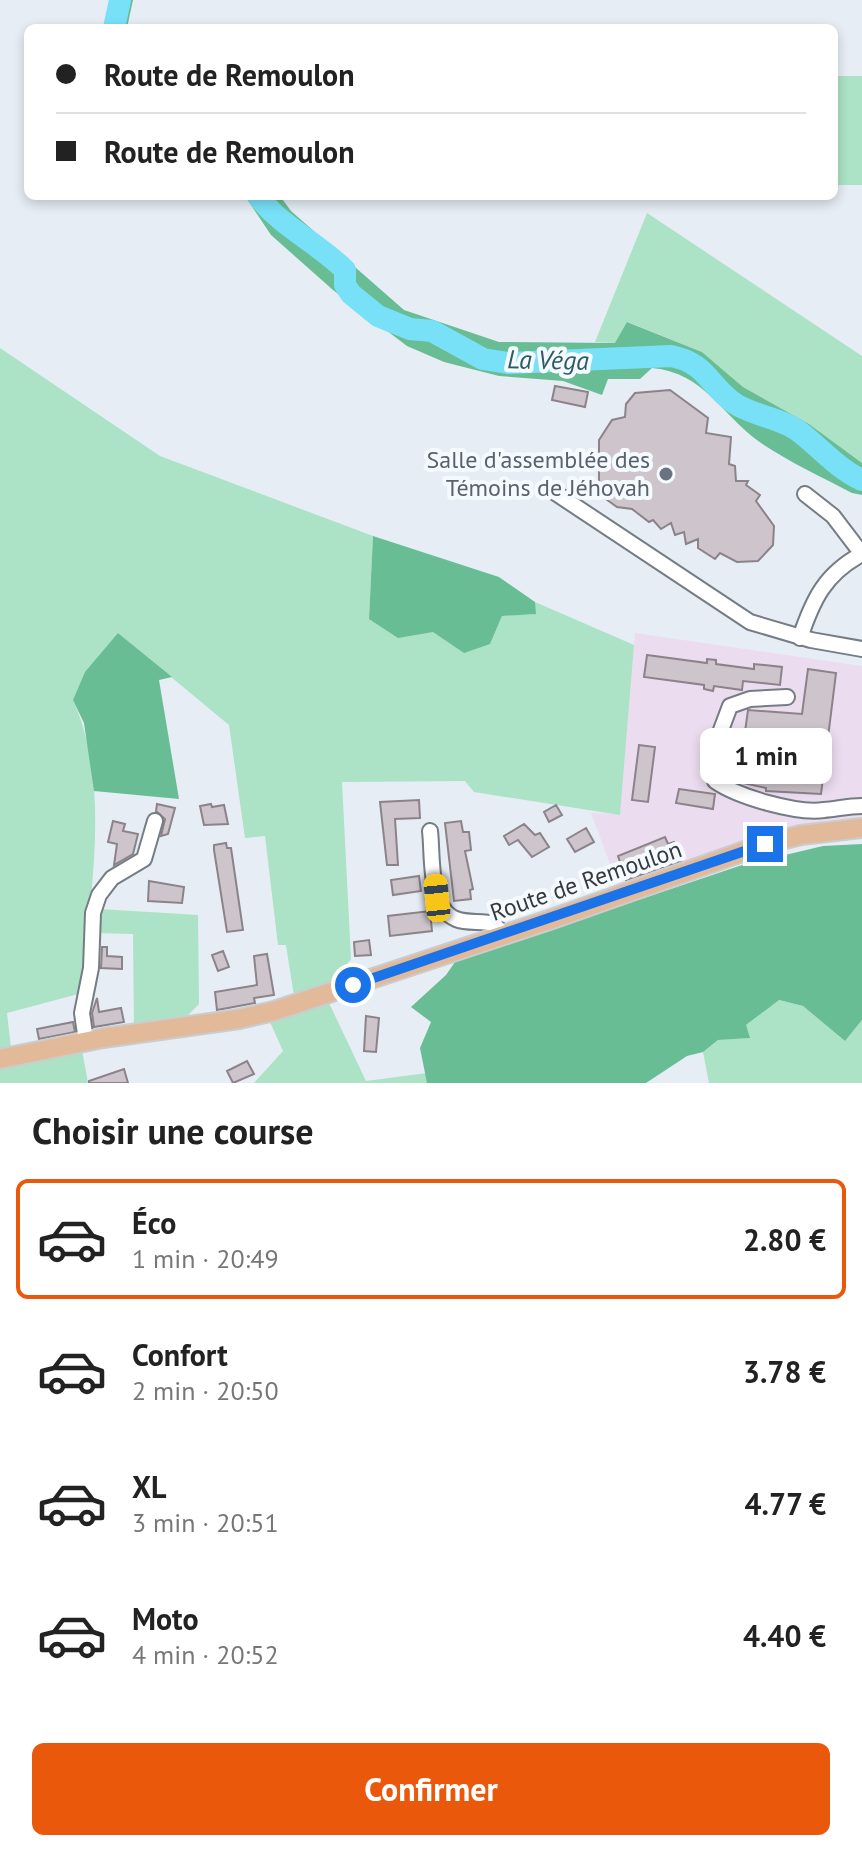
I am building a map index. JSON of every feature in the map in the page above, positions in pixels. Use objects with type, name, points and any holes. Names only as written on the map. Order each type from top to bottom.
[{"type":"main road","name":"Route de Remoulon","points":[[0,1059],[86,1041],[260,1015],[504,935],[765,844],[801,835],[862,828]]},
{"type":"lane","points":[[554,492],[732,612],[775,632],[862,649]]},
{"type":"lane","points":[[800,638],[815,596],[826,580],[862,554],[833,516],[805,494]]},
{"type":"lane","points":[[787,697],[750,699],[730,706],[718,738],[715,781],[730,792],[763,801],[823,811],[862,806]]},
{"type":"lane","points":[[86,1041],[82,1013],[91,968],[96,904],[112,878],[144,859],[155,821]]},
{"type":"lane","points":[[430,831],[437,898],[443,909],[459,920],[494,924],[504,935]]},
{"type":"shaded area","points":[[635,633],[862,666],[862,818],[831,820],[759,836],[619,888],[591,813],[620,814]]},
{"type":"green space","points":[[112,0],[133,0],[128,24],[104,24]]},
{"type":"green space","points":[[838,76],[862,76],[862,185],[838,185]]},
{"type":"green space","points":[[248,200],[283,200],[291,211],[404,310],[499,342],[615,343],[627,322],[702,352],[743,387],[809,424],[862,463],[862,495],[852,493],[761,443],[699,386],[670,371],[652,368],[640,379],[608,379],[602,395],[563,381],[499,376],[444,362],[407,346],[333,290],[271,235]]},
{"type":"green space","points":[[647,213],[862,356],[862,463],[809,424],[743,387],[702,352],[628,322],[616,343],[595,342]]},
{"type":"green space","points":[[0,348],[160,456],[373,536],[369,618],[490,644],[502,616],[535,614],[535,602],[634,645],[620,815],[474,792],[465,781],[342,782],[351,959],[343,969],[344,980],[294,996],[286,945],[278,945],[265,836],[245,838],[229,725],[118,633],[73,700],[85,735],[95,807],[95,845],[82,993],[7,1013],[11,1048],[0,1050]]},
{"type":"green space","points":[[373,536],[499,577],[535,602],[536,614],[502,616],[490,644],[464,653],[433,632],[398,638],[369,619]]},
{"type":"green space","points":[[118,633],[172,677],[159,680],[179,799],[94,791],[84,723],[73,700],[85,672]]},
{"type":"green space","points":[[862,844],[862,1020],[845,1041],[803,1006],[779,1000],[746,1025],[750,1038],[718,1040],[703,1052],[687,1056],[646,1083],[427,1083],[420,1048],[431,1022],[411,1007],[446,975],[455,962],[739,866],[823,846]]},
{"type":"green space","points":[[99,909],[198,915],[199,1004],[188,1015],[134,1026],[133,934],[97,933]]},
{"type":"green space","points":[[778,1000],[803,1006],[845,1041],[862,1020],[862,1083],[709,1083],[703,1052],[718,1040],[749,1038],[745,1026]]},
{"type":"green space","points":[[329,1003],[366,1081],[427,1073],[427,1083],[254,1083],[283,1051],[270,1022]]},
{"type":"green space","points":[[82,1050],[88,1083],[0,1083],[0,1066]]},
{"type":"building","points":[[555,386],[588,392],[585,407],[552,400]]},
{"type":"building","name":"Salle d'assemblée des Témoins de Jéhovah","points":[[670,390],[708,418],[706,433],[731,437],[729,464],[735,466],[736,481],[748,481],[746,485],[760,495],[756,501],[774,526],[773,545],[758,561],[737,562],[720,553],[715,559],[698,548],[698,539],[686,544],[684,532],[675,535],[671,523],[661,529],[653,520],[649,522],[632,509],[617,507],[599,494],[599,440],[612,420],[625,417],[626,404],[635,393]]},
{"type":"building","points":[[647,655],[707,663],[707,659],[716,660],[716,664],[754,669],[754,664],[782,667],[780,685],[743,681],[742,690],[714,686],[713,691],[704,689],[704,685],[644,677]]},
{"type":"building","points":[[808,669],[836,673],[821,794],[766,791],[766,788],[738,782],[748,710],[802,714]]},
{"type":"building","points":[[639,745],[655,747],[648,802],[632,800]]},
{"type":"building","points":[[679,789],[715,794],[713,809],[676,803]]},
{"type":"building","points":[[419,800],[420,818],[395,819],[398,865],[387,865],[380,802]]},
{"type":"building","points":[[157,804],[175,808],[168,834],[161,836],[165,819],[156,811]]},
{"type":"building","points":[[211,804],[212,807],[224,805],[228,824],[204,825],[200,806]]},
{"type":"building","points":[[556,805],[562,815],[549,822],[544,812]]},
{"type":"building","points":[[113,821],[125,824],[123,831],[138,834],[133,854],[114,865],[117,844],[108,842]]},
{"type":"building","points":[[461,821],[463,832],[469,832],[471,850],[465,851],[473,889],[470,890],[471,899],[454,901],[445,823]]},
{"type":"building","points":[[524,824],[535,835],[540,833],[549,847],[532,857],[518,840],[509,845],[504,836]]},
{"type":"building","points":[[586,828],[594,842],[575,852],[567,839]]},
{"type":"building","points":[[665,837],[668,844],[674,842],[681,861],[626,880],[618,856]]},
{"type":"building","points":[[226,843],[227,848],[231,848],[243,930],[227,932],[214,850],[214,845]]},
{"type":"building","points":[[419,876],[421,891],[393,895],[391,880]]},
{"type":"building","points":[[149,881],[184,887],[182,903],[148,901]]},
{"type":"building","points":[[430,911],[432,931],[390,936],[388,916]]},
{"type":"building","points":[[369,940],[371,955],[355,956],[354,942]]},
{"type":"building","points":[[102,947],[107,947],[107,956],[122,957],[122,969],[101,968]]},
{"type":"building","points":[[223,951],[229,967],[218,971],[212,955]]},
{"type":"building","points":[[267,954],[274,995],[254,998],[255,1003],[217,1010],[215,992],[257,985],[254,956]]},
{"type":"building","points":[[97,998],[99,1012],[121,1008],[124,1022],[94,1027],[92,1013]]},
{"type":"building","points":[[366,1016],[379,1018],[376,1052],[364,1051]]},
{"type":"building","points":[[73,1022],[75,1032],[39,1039],[37,1029]]},
{"type":"building","points":[[247,1061],[254,1074],[233,1083],[227,1071]]},
{"type":"building","points":[[124,1069],[128,1083],[89,1083],[89,1081]]},
{"type":"waterway","name":"La Véga","points":[[115,24],[120,0]]},
{"type":"waterway","name":"La Véga","points":[[261,200],[277,217],[345,270],[345,285],[351,294],[378,316],[410,329],[432,331],[483,359],[508,363],[671,356],[683,359],[700,369],[734,403],[790,426],[844,470],[862,480]]},
{"type":"place","name":"Salle d'assemblée des Témoins de Jéhovah","points":[[666,474]]},
{"type":"route","points":[[353,985],[765,844]]}]
